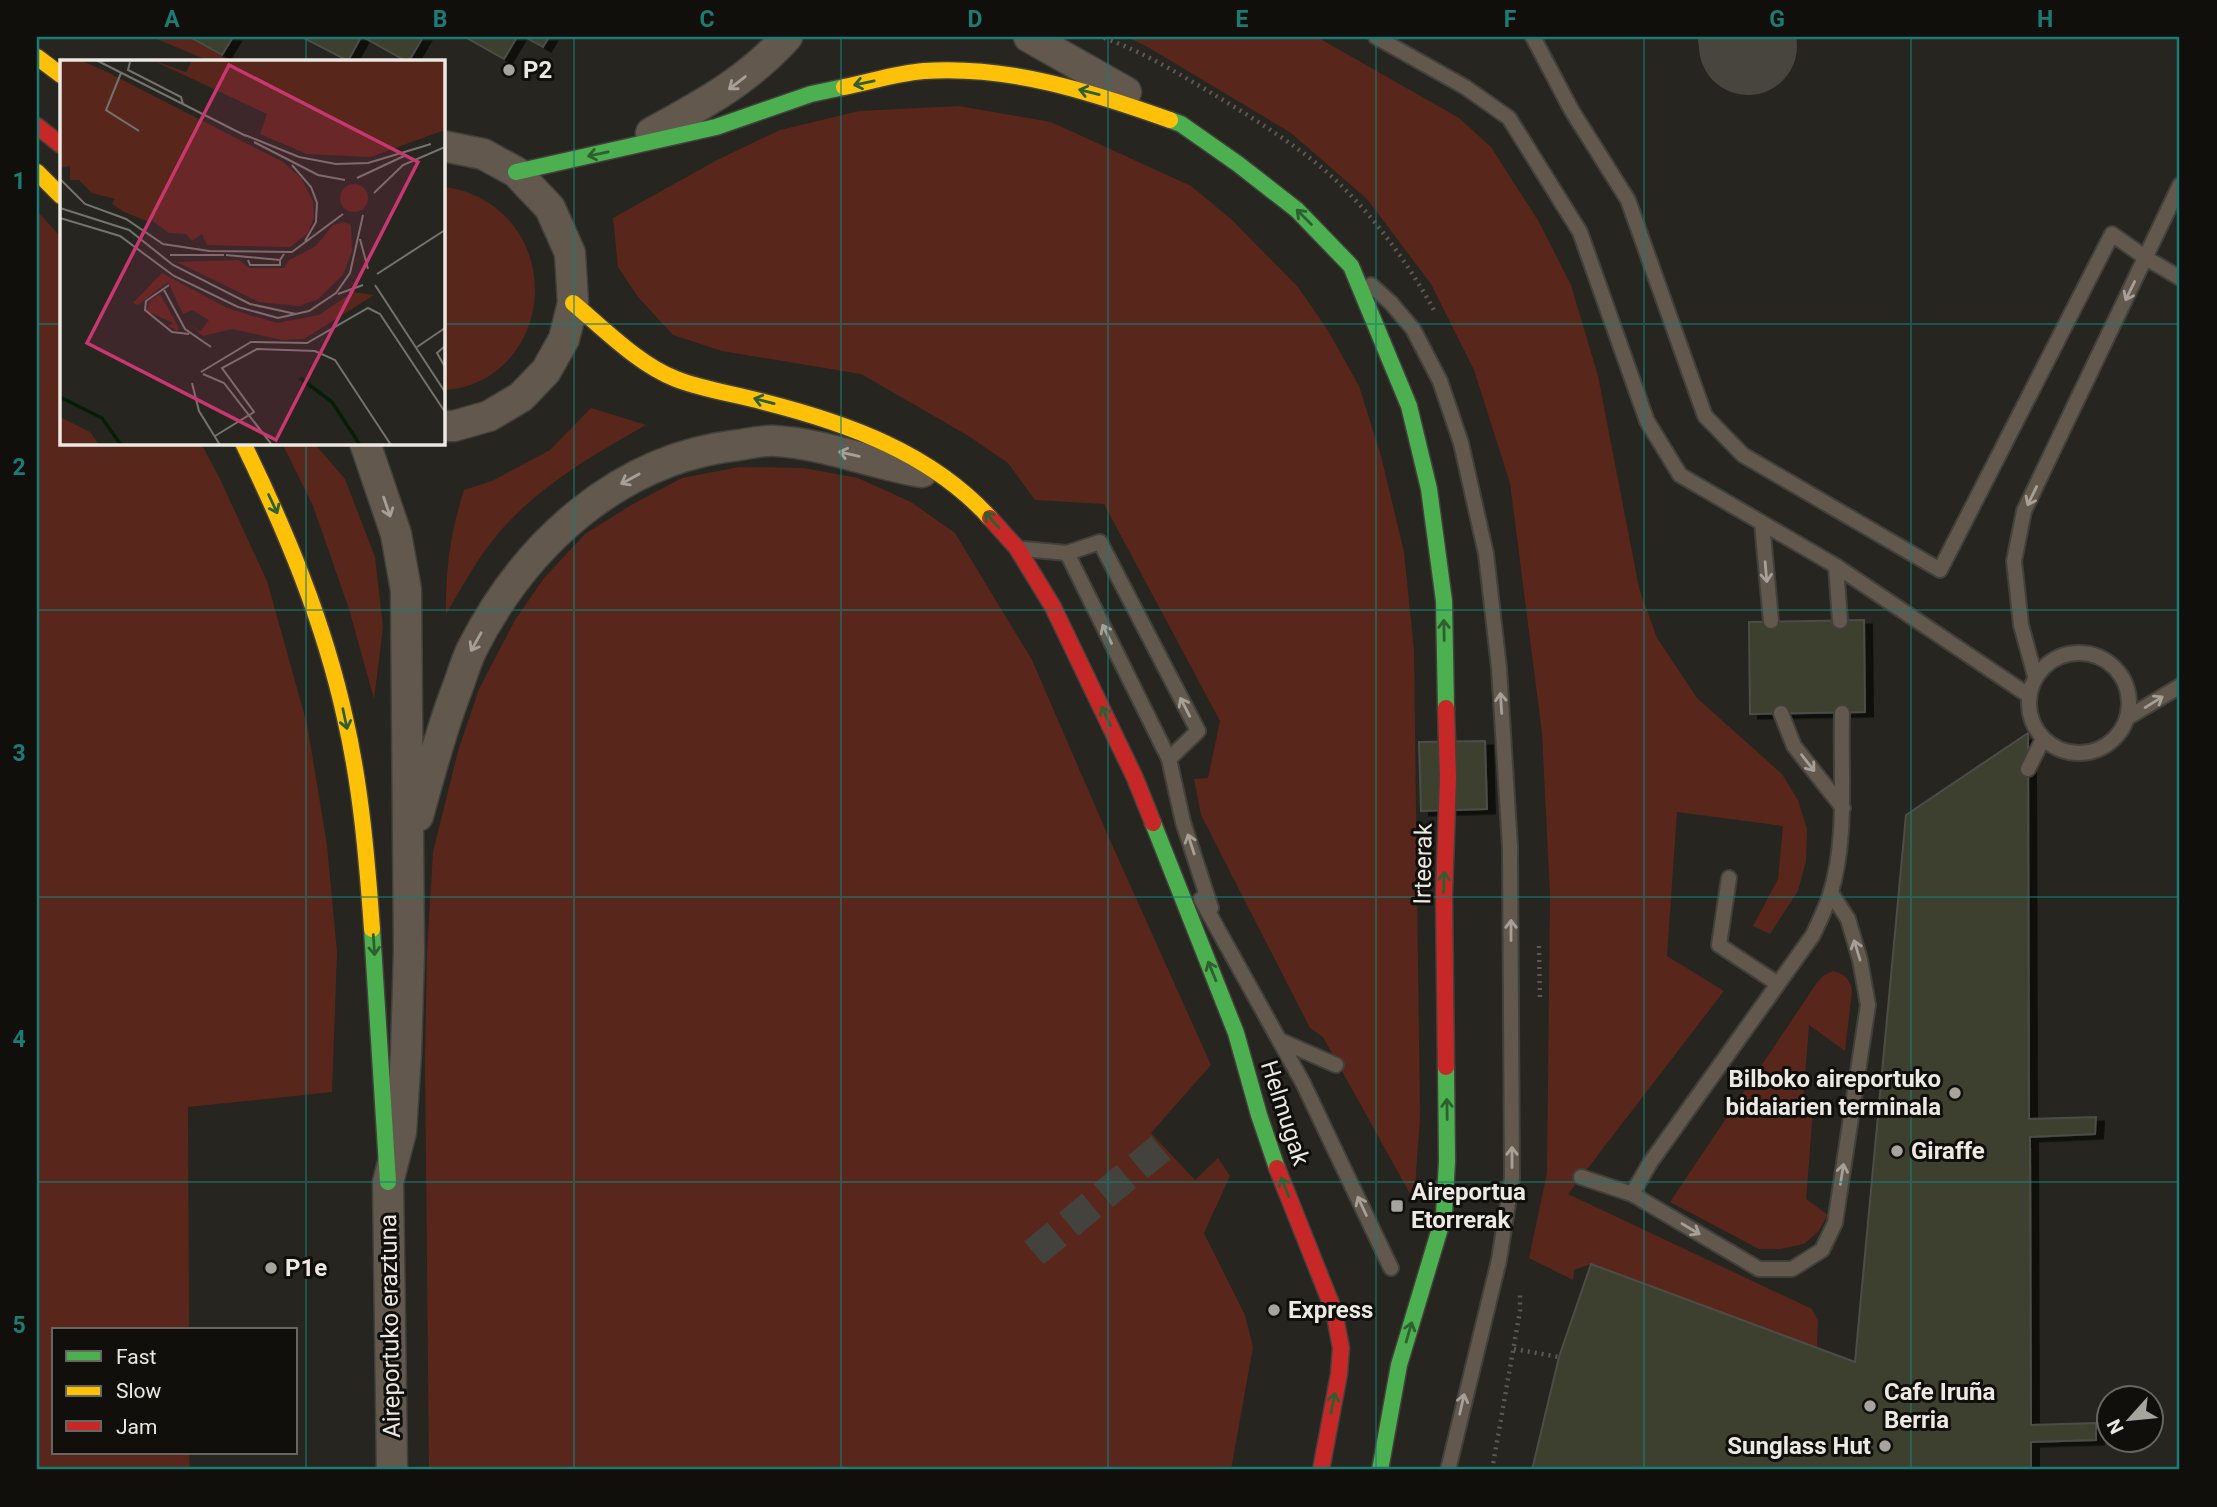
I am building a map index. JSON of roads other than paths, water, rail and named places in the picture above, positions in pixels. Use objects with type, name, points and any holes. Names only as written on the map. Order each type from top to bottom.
[{"type":"main road","points":[[37,57],[60,74]]},
{"type":"main road","points":[[516,172],[716,127],[811,94],[922,71],[975,71],[1020,76],[1095,93],[1181,124],[1238,163],[1297,209],[1351,266]]},
{"type":"main road","points":[[37,126],[60,144]]},
{"type":"main road","points":[[37,172],[60,195]]},
{"type":"main road","name":"Irteerak","points":[[1351,266],[1409,406],[1429,489],[1444,601],[1448,778],[1444,895],[1447,1161],[1444,1215],[1399,1365],[1380,1470]]},
{"type":"main road","name":"Helmugak","points":[[573,303],[638,357],[675,379],[836,422],[887,443],[940,474],[978,505],[1017,548],[1053,607],[1135,778],[1236,1033],[1278,1171],[1337,1320],[1341,1348],[1339,1374],[1321,1470]]},
{"type":"main road","points":[[243,444],[276,510],[311,598],[338,685],[356,768],[368,872],[387,1121],[388,1182]]},
{"type":"street","points":[[623,149],[724,92],[765,60],[787,37]]},
{"type":"street","points":[[1030,37],[1181,124]]},
{"type":"street","points":[[444,146],[483,154],[516,172],[550,208],[570,253],[573,303],[564,339],[546,371],[521,397],[489,416],[454,426],[444,426]]},
{"type":"street","points":[[408,849],[444,722],[471,651],[503,594],[550,539],[615,488],[665,461],[710,448],[775,441],[816,446],[917,471],[940,474]]},
{"type":"street","points":[[365,444],[396,534],[406,590],[408,849]]},
{"type":"street","name":"Aireportuko eraztuna","points":[[392,1470],[388,1182],[401,1132],[406,1053],[408,849]]},
{"type":"lane","points":[[1376,37],[1465,87],[1509,118],[1580,232],[1647,421],[1680,475],[1836,566],[2028,695]]},
{"type":"lane","points":[[1532,37],[1572,111],[1628,200],[1705,416],[1743,454],[1940,570],[2112,234],[2180,278]]},
{"type":"lane","points":[[2035,676],[2021,625],[2014,561],[2024,511],[2180,185]]},
{"type":"lane","points":[[1351,266],[1391,303],[1413,329],[1440,381],[1461,443],[1486,554],[1499,668],[1510,847],[1512,1178],[1499,1259],[1448,1470]]},
{"type":"lane","points":[[1762,523],[1771,621]]},
{"type":"lane","points":[[1017,548],[1067,553],[1100,542],[1198,732],[1169,759]]},
{"type":"lane","points":[[1067,553],[1169,759],[1184,822],[1219,932]]},
{"type":"lane","points":[[1836,566],[1840,621]]},
{"type":"lane","points":[[2076,652],[2100,656],[2119,672],[2129,694],[2127,718],[2114,739],[2092,752],[2066,752],[2054,747],[2043,739],[2028,711],[2028,695],[2035,676],[2053,659],[2076,652]]},
{"type":"lane","points":[[2127,718],[2180,686]]},
{"type":"lane","points":[[1781,713],[1794,746],[1843,808]]},
{"type":"lane","points":[[1632,1194],[1650,1163],[1813,935],[1830,893],[1839,845],[1843,808],[1842,713]]},
{"type":"lane","points":[[2028,769],[2043,739]]},
{"type":"lane","points":[[1135,778],[1303,1083],[1391,1268]]},
{"type":"lane","points":[[1729,878],[1719,945],[1778,984]]},
{"type":"lane","points":[[1581,1177],[1632,1194],[1759,1269],[1793,1269],[1822,1250],[1835,1223],[1868,1005],[1860,960],[1848,919],[1830,893]]},
{"type":"lane","points":[[1279,1040],[1336,1065]]},
{"type":"tunnel","points":[[1034,1253],[1163,1146]]},
{"type":"place","name":"P2","points":[[509,70]]},
{"type":"place","name":"Bilboko aireportuko bidaiarien terminala","points":[[1955,1093]]},
{"type":"place","name":"Giraffe","points":[[1897,1151]]},
{"type":"place","name":"Aireportua Etorrerak","points":[[1397,1206]]},
{"type":"place","name":"P1e","points":[[271,1268]]},
{"type":"place","name":"Express","points":[[1274,1310]]},
{"type":"place","name":"Cafe Iruña Berria","points":[[1870,1406]]},
{"type":"place","name":"Sunglass Hut","points":[[1885,1446]]}]
